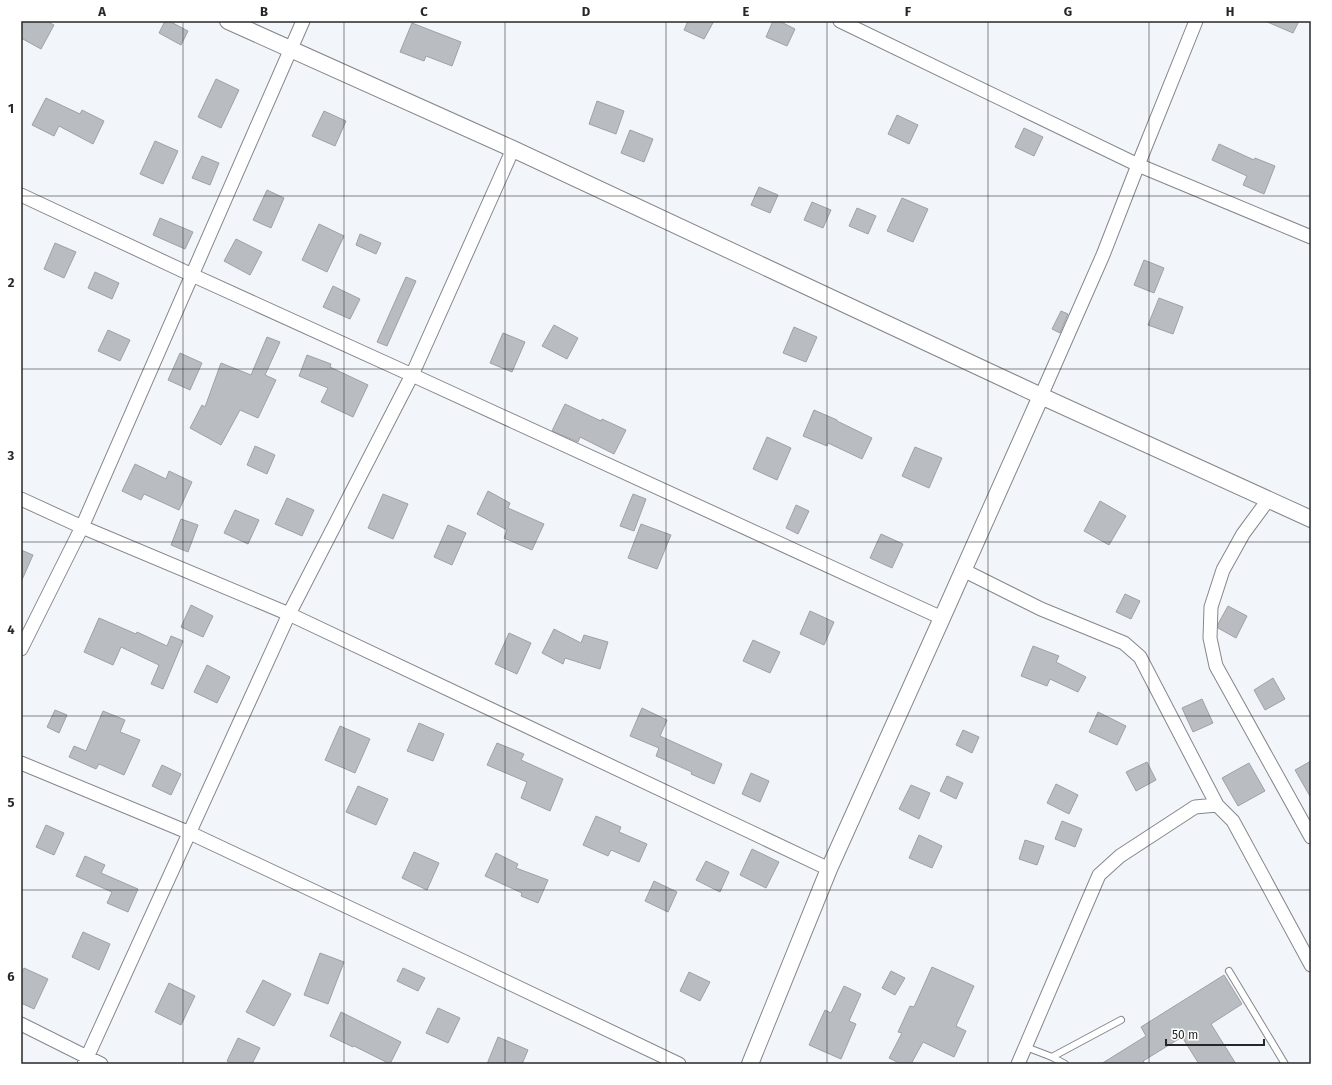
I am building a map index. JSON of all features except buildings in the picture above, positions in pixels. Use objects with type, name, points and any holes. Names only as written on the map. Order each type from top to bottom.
[{"type":"street","points":[[228,21],[513,149],[1041,396],[1311,519]]},
{"type":"street","points":[[21,649],[82,527],[303,21]]},
{"type":"street","points":[[840,21],[1138,165],[1311,237]]},
{"type":"street","points":[[750,1064],[829,869],[1103,256],[1196,21]]},
{"type":"street","points":[[86,1060],[289,614],[412,375],[513,149]]},
{"type":"street","points":[[21,195],[192,275],[942,618]]},
{"type":"street","points":[[21,499],[82,527],[289,614],[829,869]]},
{"type":"street","points":[[1268,500],[1243,534],[1223,570],[1211,606],[1210,638],[1216,666],[1311,837]]},
{"type":"street","points":[[963,570],[1041,609],[1124,643],[1140,657],[1217,805],[1232,822],[1311,965]]},
{"type":"street","points":[[21,763],[190,833],[679,1064]]},
{"type":"street","points":[[1018,1064],[1099,876],[1120,856],[1195,807],[1217,805]]},
{"type":"street","points":[[21,1024],[86,1060],[101,1064]]},
{"type":"lane","points":[[1230,970],[1285,1064]]},
{"type":"lane","points":[[1052,1057],[1121,1020]]},
{"type":"lane","points":[[1026,1047],[1052,1057],[1064,1064]]}]
